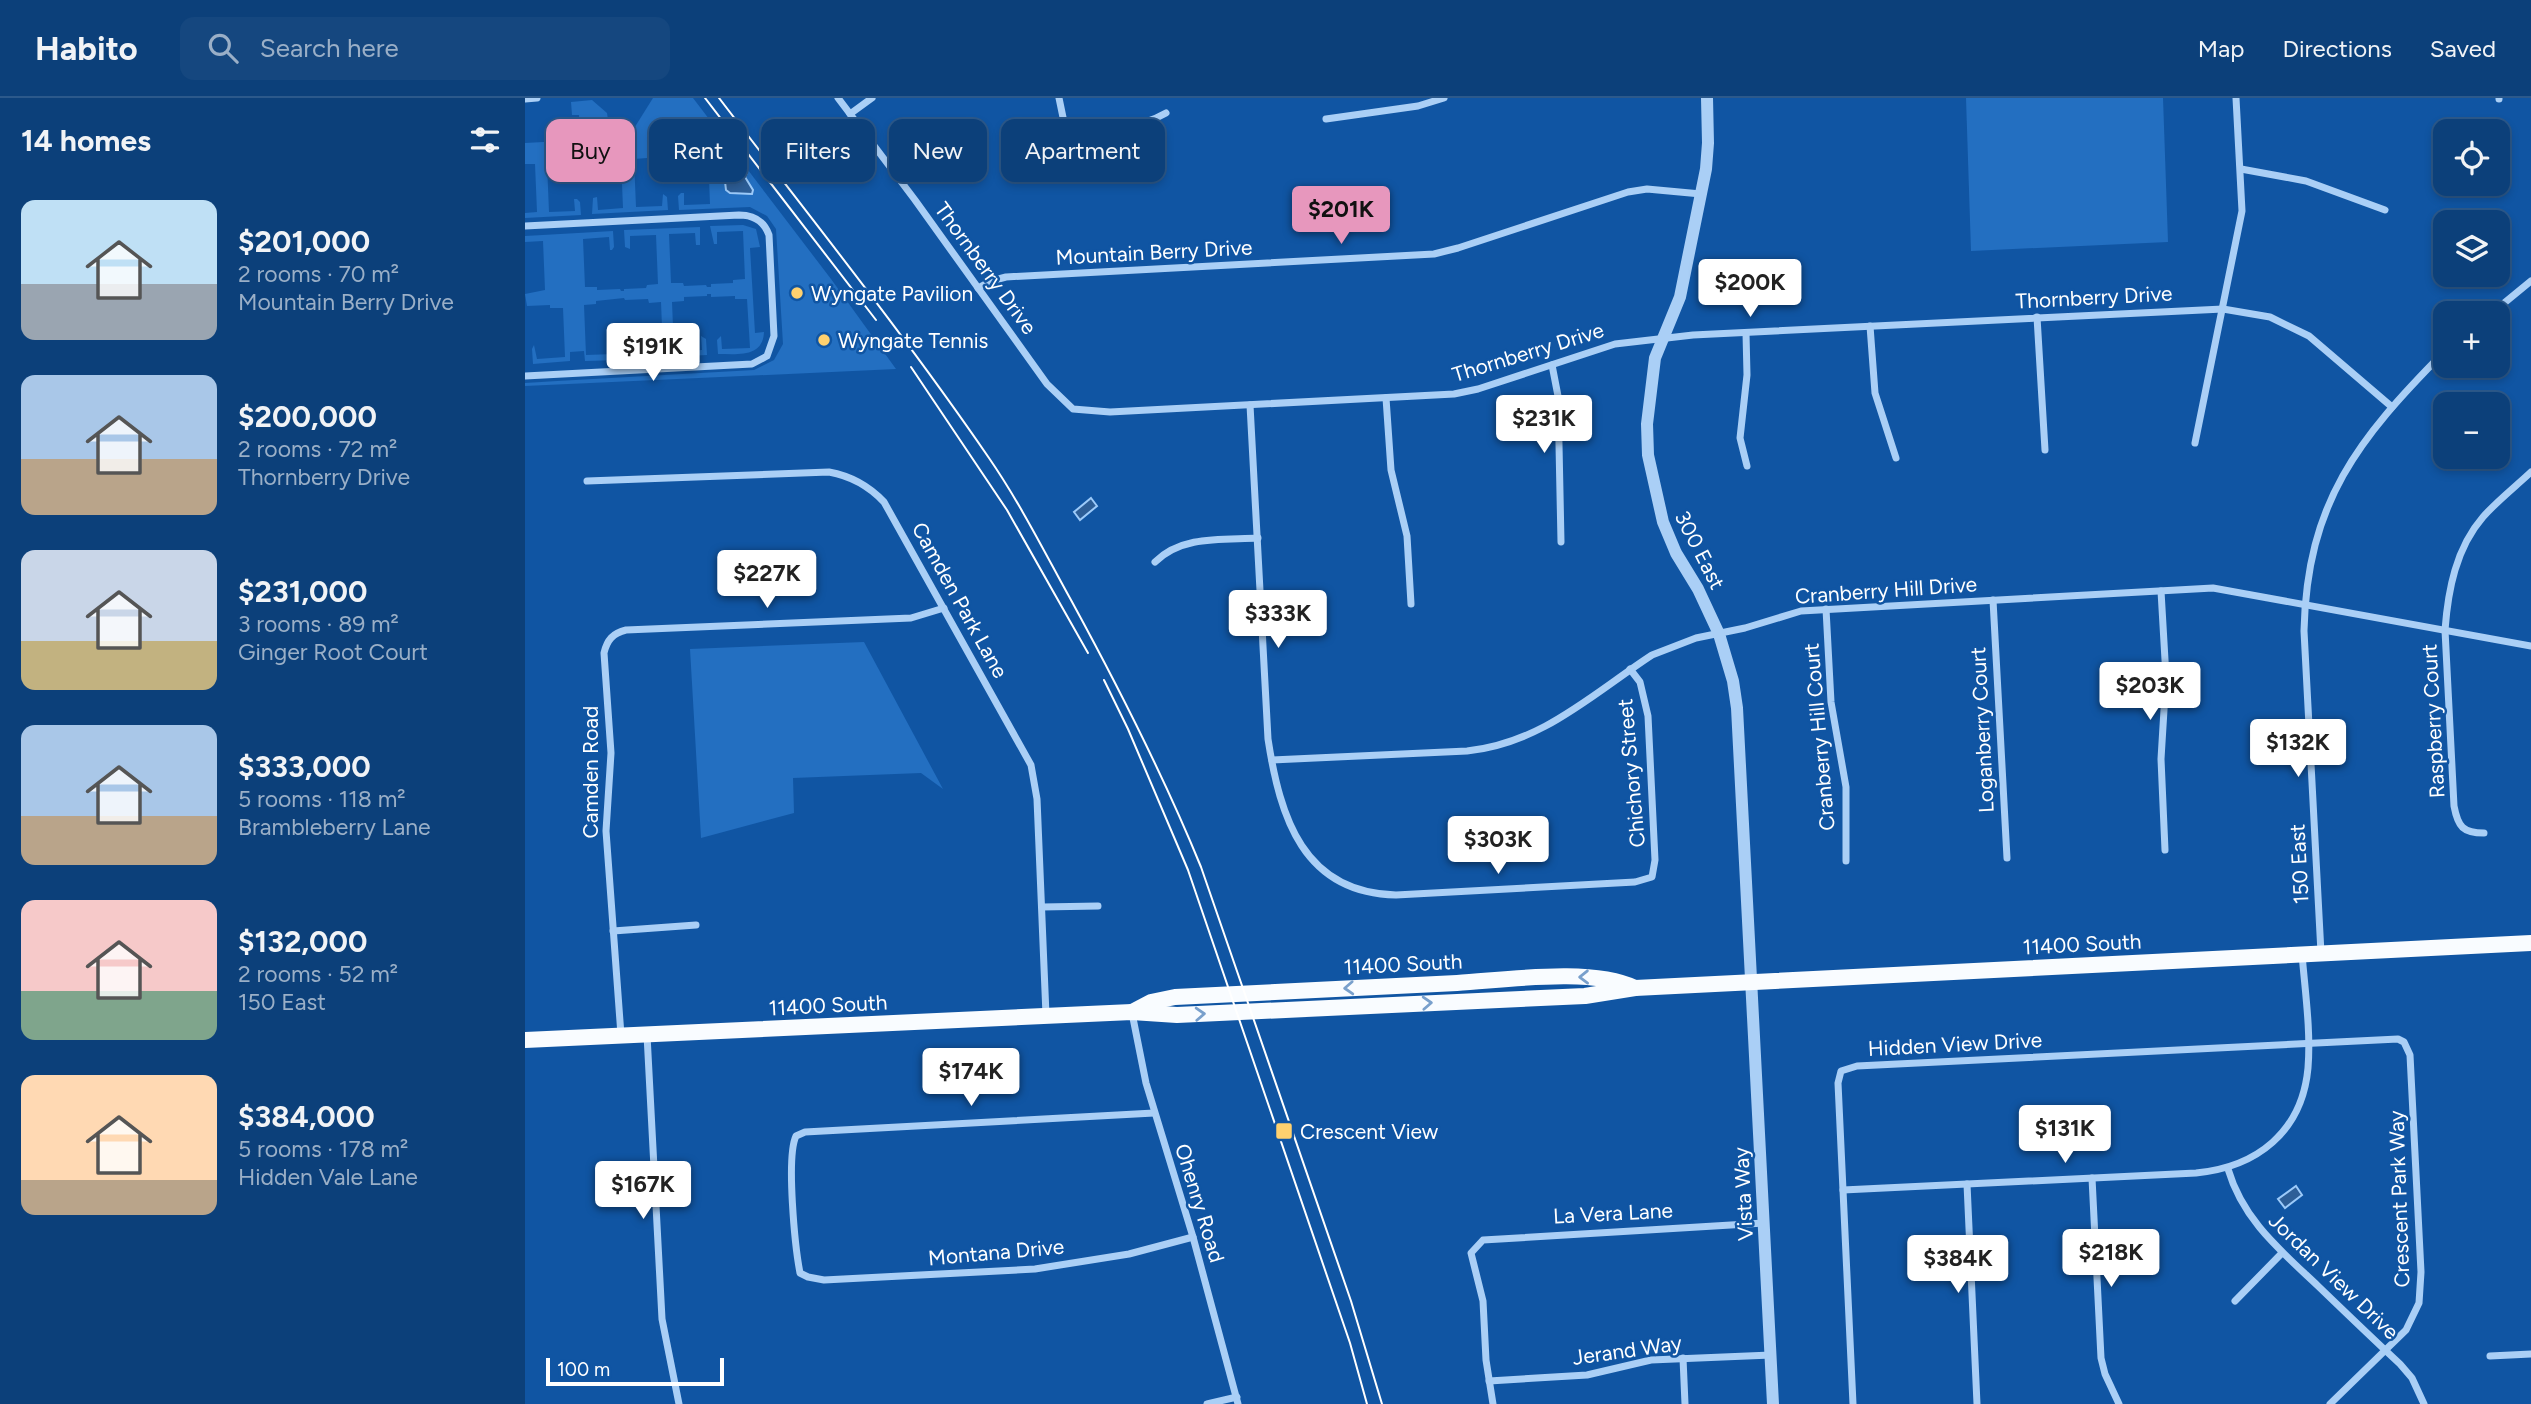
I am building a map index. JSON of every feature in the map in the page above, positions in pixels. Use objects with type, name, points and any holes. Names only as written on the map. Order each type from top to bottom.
[{"type":"main road","name":"11400 South","points":[[525,1040],[1132,1012],[1177,1015],[1571,997],[1635,988],[2531,943]]},
{"type":"street","points":[[525,99],[537,98]]},
{"type":"street","name":"Thornberry Drive","points":[[838,98],[1047,384],[1073,409],[1110,412],[1467,392],[1615,344],[1663,338],[2224,309],[2270,317],[2309,336],[2392,407]]},
{"type":"street","points":[[850,114],[872,98]]},
{"type":"street","points":[[1059,98],[1065,127],[1136,126],[1152,122],[1166,113]]},
{"type":"street","points":[[1326,119],[1418,106],[1444,98]]},
{"type":"street","name":"300 East","points":[[1707,98],[1708,143],[1701,194],[1680,296],[1655,358],[1647,424],[1648,456],[1663,522],[1676,553],[1698,589],[1720,634],[1733,681],[1737,708],[1752,982]]},
{"type":"street","points":[[2195,443],[2242,211],[2236,98]]},
{"type":"street","points":[[2241,169],[2307,181],[2385,210]]},
{"type":"street","name":"Mountain Berry Drive","points":[[978,288],[1006,277],[1434,254],[1628,192],[1647,189],[1701,194]]},
{"type":"street","points":[[525,226],[739,215],[756,219],[764,226],[769,241],[774,336],[767,356],[746,365],[525,376]]},
{"type":"street","points":[[2507,301],[2531,281]]},
{"type":"street","points":[[2037,317],[2045,450]]},
{"type":"street","points":[[1870,326],[1875,393],[1896,458]]},
{"type":"street","points":[[1746,333],[1747,375],[1740,438],[1747,466]]},
{"type":"street","name":"150 East","points":[[2321,953],[2304,631],[2305,605],[2315,543],[2332,495],[2360,448],[2392,407],[2433,364]]},
{"type":"street","points":[[1552,365],[1558,396],[1561,542]]},
{"type":"street","points":[[1386,398],[1391,470],[1407,536],[1411,604]]},
{"type":"street","points":[[1250,405],[1268,739],[1272,761]]},
{"type":"street","name":"Camden Park Lane","points":[[586,481],[816,471],[841,474],[864,485],[884,502],[1031,765],[1036,788],[1046,1016]]},
{"type":"street","points":[[2445,630],[2456,565],[2467,540],[2484,516],[2531,472]]},
{"type":"street","points":[[1155,562],[1177,545],[1258,538]]},
{"type":"street","name":"Cranberry Hill Drive","points":[[1272,761],[1467,751],[1499,746],[1543,729],[1630,669],[1666,648],[1801,611],[2223,589],[2531,646]]},
{"type":"street","points":[[2161,591],[2166,677],[2161,759],[2165,850]]},
{"type":"street","name":"Loganberry Court","points":[[1993,600],[2007,858]]},
{"type":"street","name":"Camden Road","points":[[621,1036],[606,818],[611,753],[604,653],[612,637],[626,630],[911,618],[944,608]]},
{"type":"street","name":"Cranberry Hill Court","points":[[1826,609],[1831,702],[1846,786],[1846,861]]},
{"type":"street","name":"Raspberry Court","points":[[2445,630],[2456,816],[2470,833],[2484,833]]},
{"type":"street","name":"Chichory Street","points":[[1272,761],[1279,797],[1291,829],[1302,848],[1330,875],[1357,889],[1396,895],[1635,883],[1652,877],[1655,860],[1648,716],[1640,682],[1630,669]]},
{"type":"street","points":[[1042,908],[1098,906]]},
{"type":"street","points":[[613,930],[696,925]]},
{"type":"street","points":[[1843,1191],[2196,1173],[2228,1168],[2246,1161],[2276,1140],[2294,1115],[2305,1084],[2308,1043],[2302,954]]},
{"type":"street","name":"Vista Way","points":[[1752,982],[1773,1404]]},
{"type":"street","name":"Ohenry Road","points":[[1132,1012],[1154,1113],[1193,1237],[1238,1401]]},
{"type":"street","points":[[647,1034],[662,1319],[679,1404]]},
{"type":"street","name":"Hidden View Drive","points":[[1853,1404],[1837,1083],[1841,1071],[1849,1068],[2392,1038],[2404,1042]]},
{"type":"street","name":"Crescent Park Way","points":[[2330,1404],[2406,1330],[2414,1317],[2421,1288],[2410,1055],[2404,1042]]},
{"type":"street","name":"Montana Drive","points":[[1154,1113],[805,1132],[796,1136],[791,1153],[800,1273],[824,1280],[1035,1269],[1129,1254],[1193,1237]]},
{"type":"street","name":"Jordan View Drive","points":[[2228,1168],[2242,1204],[2254,1222],[2282,1253],[2386,1351],[2411,1378],[2424,1404]]},
{"type":"street","points":[[2091,1178],[2101,1357],[2105,1374],[2119,1404]]},
{"type":"street","points":[[1967,1184],[1977,1404]]},
{"type":"street","name":"La Vera Lane","points":[[1489,1381],[1483,1301],[1471,1253],[1478,1243],[1489,1238],[1764,1223]]},
{"type":"street","points":[[2235,1301],[2282,1253]]},
{"type":"street","name":"Jerand Way","points":[[1489,1381],[1587,1375],[1638,1362],[1770,1354]]},
{"type":"street","points":[[2490,1356],[2531,1354]]},
{"type":"street","points":[[1683,1358],[1685,1404]]},
{"type":"street","points":[[1489,1381],[1493,1404]]},
{"type":"street","points":[[1207,1404],[1238,1401]]},
{"type":"shaded area","points":[[653,98],[693,98],[709,119],[649,119],[647,158],[635,159],[635,127]]},
{"type":"shaded area","points":[[1966,98],[2163,98],[2168,242],[1971,251]]},
{"type":"shaded area","points":[[592,100],[607,113],[608,119],[579,119],[579,115],[572,115],[571,102]]},
{"type":"shaded area","points":[[546,142],[549,212],[575,211],[574,199],[577,199],[580,202],[581,215],[525,218],[525,213],[537,212],[535,164],[525,164],[525,143]]},
{"type":"shaded area","points":[[747,169],[896,369],[525,386],[525,383],[754,370],[774,360],[783,344],[776,229],[767,216],[750,207],[679,210],[678,196],[684,193],[684,205],[710,204],[709,182],[747,182]]},
{"type":"shaded area","points":[[747,180],[753,190],[752,194],[730,193],[726,190],[725,182]]},
{"type":"shaded area","points":[[622,182],[635,182],[636,207],[662,206],[663,194],[667,197],[668,210],[592,214],[593,198],[597,197],[598,210],[623,208]]},
{"type":"shaded area","points":[[743,225],[756,229],[760,247],[750,248],[755,333],[764,332],[763,340],[754,350],[741,354],[718,354],[717,340],[721,336],[722,349],[750,348],[747,299],[735,299],[735,296],[711,297],[711,294],[707,294],[684,297],[684,301],[672,302],[674,351],[702,350],[701,336],[706,339],[707,355],[631,359],[630,342],[634,339],[635,353],[663,352],[661,302],[649,303],[648,299],[624,298],[584,305],[586,355],[614,354],[614,341],[619,343],[620,360],[585,361],[584,351],[570,352],[570,361],[533,364],[534,345],[537,359],[565,357],[563,308],[550,308],[550,305],[527,306],[525,294],[545,290],[543,241],[525,242],[525,236],[613,231],[612,250],[609,237],[583,239],[585,287],[624,291],[658,284],[656,235],[630,236],[630,249],[625,247],[624,230],[700,227],[700,245],[696,245],[695,233],[669,234],[671,283],[711,287],[711,284],[733,283],[733,280],[745,279],[743,231],[717,232],[717,244],[714,244],[710,226]]},
{"type":"shaded area","points":[[1091,498],[1097,506],[1080,520],[1074,512]]},
{"type":"shaded area","points":[[864,642],[943,789],[921,773],[793,778],[794,813],[701,838],[690,649]]},
{"type":"shaded area","points":[[2296,1186],[2302,1195],[2285,1208],[2278,1199]]},
{"type":"tram line","points":[[705,98],[876,320]]},
{"type":"tram line","points":[[719,98],[890,321],[989,458],[1032,528],[1123,699],[1156,765],[1201,867],[1351,1301],[1382,1404]]},
{"type":"tram line","points":[[911,367],[1007,510],[1088,653]]},
{"type":"tram line","points":[[1104,680],[1128,729],[1188,870],[1350,1343],[1367,1404]]},
{"type":"place","name":"Wyngate Pavilion","points":[[797,293]]},
{"type":"place","name":"Wyngate Tennis","points":[[824,340]]},
{"type":"place","name":"Crescent View","points":[[1284,1131]]}]
